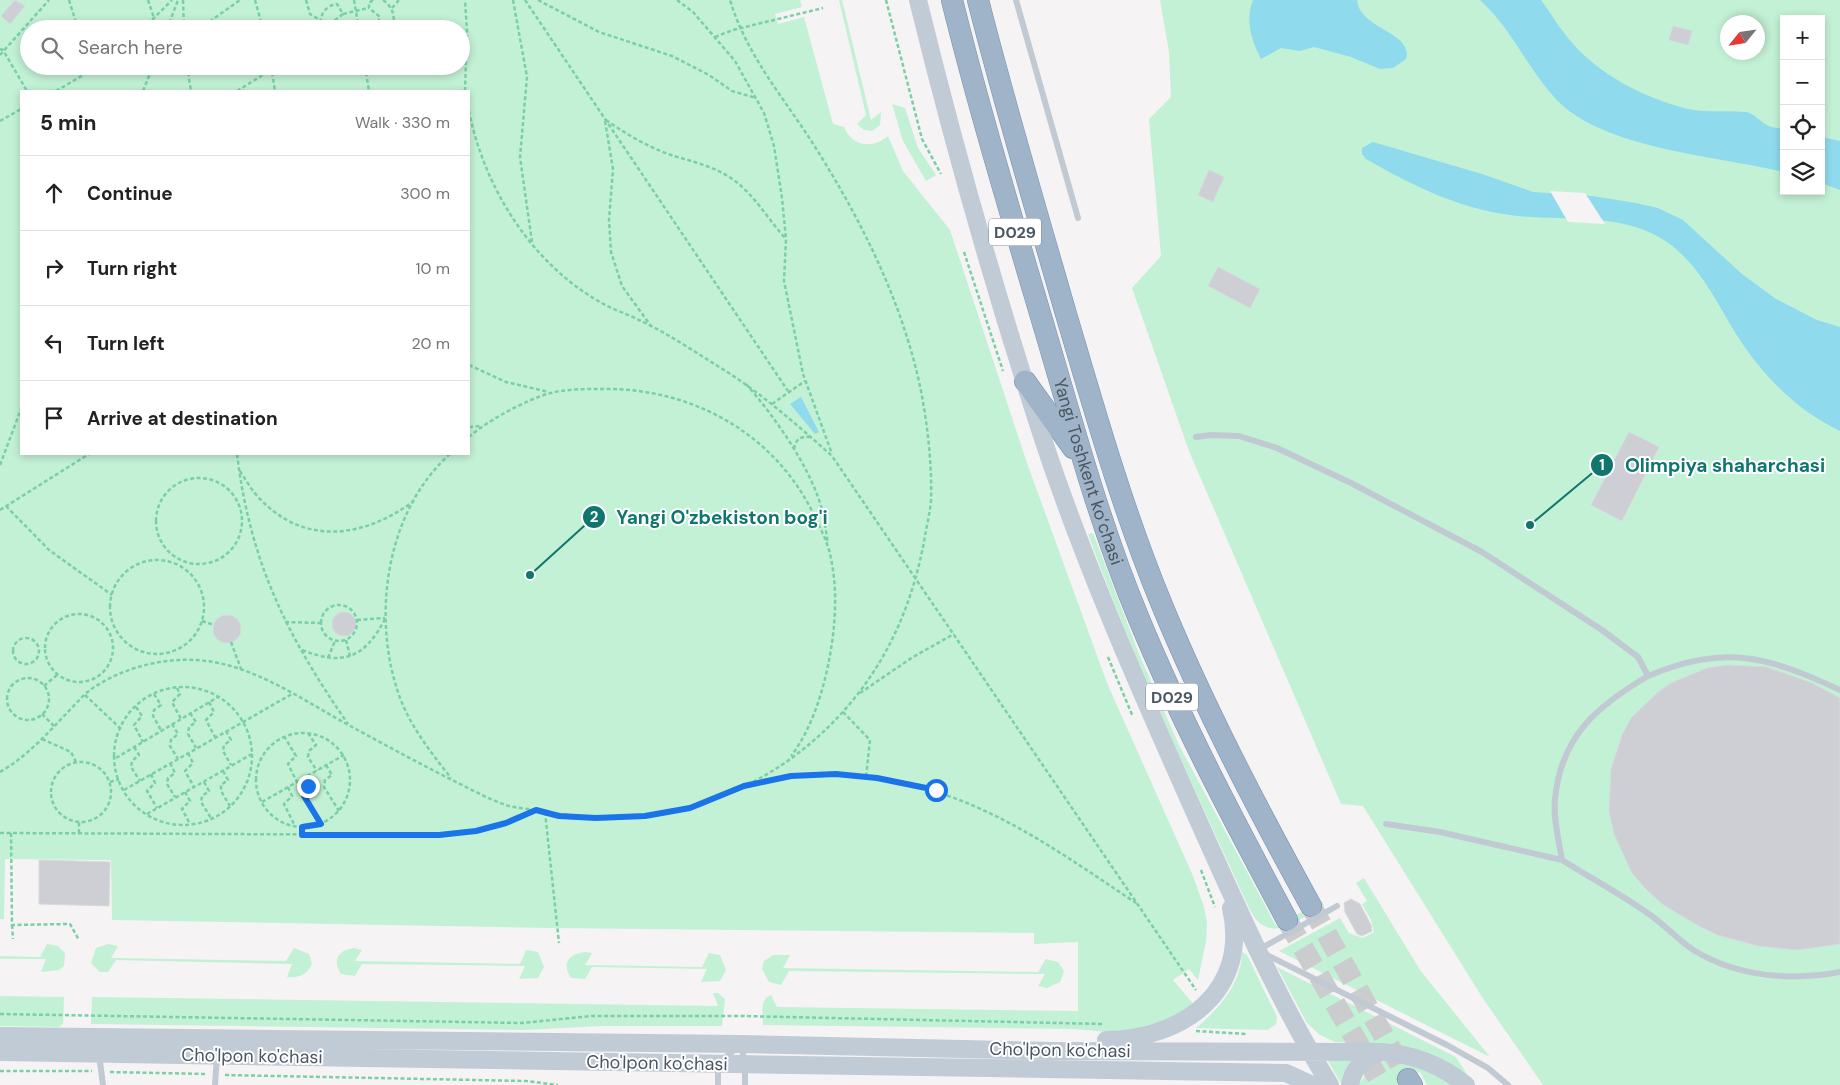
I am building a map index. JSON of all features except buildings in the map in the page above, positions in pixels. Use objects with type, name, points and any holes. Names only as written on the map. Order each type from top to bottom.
[{"type":"highway","name":"Yangi Toshkent ko‘chasi","points":[[952,0],[986,133],[1084,462],[1119,569],[1169,688],[1225,804],[1288,920]]},
{"type":"highway","name":"Yangi Toshkent ko‘chasi","points":[[978,0],[1009,120],[1101,432],[1143,558],[1182,652],[1224,743],[1311,906]]},
{"type":"highway","points":[[1025,380],[1084,462]]},
{"type":"main road","points":[[918,0],[966,180],[1025,380],[1047,448],[1100,593],[1145,702],[1257,950],[1309,1052],[1330,1085]]},
{"type":"main road","points":[[978,1049],[1144,1037],[1174,1025],[1198,1011],[1212,998],[1224,981],[1234,949],[1232,911],[1217,862]]},
{"type":"main road","name":"Cho'lpon ko'chasi","points":[[0,1036],[741,1044],[978,1049],[1382,1052],[1408,1055],[1426,1061],[1466,1085]]},
{"type":"main road","name":"Cho'lpon ko'chasi","points":[[0,1052],[1286,1073],[1312,1085]]},
{"type":"main road","points":[[1350,1085],[1354,1073],[1361,1063],[1382,1052]]},
{"type":"lane","points":[[1016,0],[1078,218]]},
{"type":"lane","points":[[1196,437],[1226,435],[1252,439],[1271,446],[1352,484],[1474,548],[1602,630],[1638,657],[1648,676]]},
{"type":"lane","points":[[1562,860],[1555,800],[1561,772],[1570,747],[1601,706],[1648,676],[1676,664],[1706,657],[1738,657],[1794,670],[1840,690]]},
{"type":"lane","points":[[1386,824],[1440,832],[1562,860],[1653,917],[1694,950],[1717,962],[1742,971],[1769,975],[1814,976],[1840,972]]},
{"type":"lane","points":[[1257,950],[1337,906]]},
{"type":"lane","points":[[1257,950],[1447,1045],[1488,1068],[1508,1085]]},
{"type":"lane","points":[[718,1085],[718,1064],[741,1044],[745,1064],[745,1085]]},
{"type":"lane","points":[[99,1053],[99,1071],[103,1085]]},
{"type":"lane","points":[[215,1085],[217,1056]]},
{"type":"path","points":[[30,20],[49,0]]},
{"type":"path","points":[[69,0],[75,20]]},
{"type":"path","points":[[148,0],[154,18],[172,0]]},
{"type":"path","points":[[170,20],[178,0]]},
{"type":"path","points":[[183,0],[184,20]]},
{"type":"path","points":[[212,20],[240,0]]},
{"type":"path","points":[[256,0],[261,20]]},
{"type":"path","points":[[306,0],[310,14],[320,20],[331,5],[337,4],[343,14]]},
{"type":"path","points":[[354,0],[358,20]]},
{"type":"path","points":[[369,8],[369,3],[373,0]]},
{"type":"path","points":[[382,0],[392,8],[394,20]]},
{"type":"path","points":[[392,8],[399,0]]},
{"type":"path","points":[[465,0],[466,20]]},
{"type":"path","points":[[513,0],[527,77],[520,157],[532,244]]},
{"type":"path","points":[[525,0],[788,391]]},
{"type":"path","points":[[538,0],[599,32],[672,56],[709,75],[732,91],[756,98]]},
{"type":"path","points":[[677,0],[693,12],[735,61],[764,113],[774,146],[786,239],[784,281],[806,381],[832,456]]},
{"type":"path","points":[[0,772],[15,763],[85,695],[100,684],[121,673],[165,661],[198,660],[241,669],[452,779],[511,806],[559,816],[596,818],[645,816],[690,808],[744,786],[787,762],[843,712],[880,665],[907,608],[916,579],[931,503],[930,457],[922,395],[905,332],[876,256],[842,190],[797,119],[764,74],[741,28],[730,0]]},
{"type":"path","points":[[886,0],[922,139],[941,174]]},
{"type":"path","points":[[335,20],[343,14],[369,8]]},
{"type":"path","points":[[369,8],[380,17],[379,20]]},
{"type":"path","points":[[715,37],[741,28],[823,8]]},
{"type":"path","points":[[0,55],[2,50],[20,31]]},
{"type":"path","points":[[2,50],[26,90]]},
{"type":"path","points":[[58,90],[85,75]]},
{"type":"path","points":[[143,90],[149,75]]},
{"type":"path","points":[[188,75],[191,90]]},
{"type":"path","points":[[238,90],[261,75]]},
{"type":"path","points":[[272,75],[274,90]]},
{"type":"path","points":[[366,75],[369,90]]},
{"type":"path","points":[[465,90],[466,75]]},
{"type":"path","points":[[0,121],[20,110]]},
{"type":"path","points":[[470,115],[480,151],[496,191],[532,244],[570,283],[600,302],[652,327],[744,382],[832,456],[1196,990]]},
{"type":"path","points":[[605,119],[613,169],[609,220],[611,252],[622,286],[652,327]]},
{"type":"path","points":[[605,119],[633,138],[669,154],[713,168],[733,180],[752,195],[767,217],[786,239]]},
{"type":"path","points":[[964,252],[1004,375]]},
{"type":"path","points":[[470,365],[506,382],[550,393],[611,388],[662,394],[687,401],[744,430],[781,465],[803,494],[829,550]]},
{"type":"path","points":[[772,404],[788,391],[806,381]]},
{"type":"path","points":[[744,382],[769,410],[813,487],[823,512],[835,587],[832,646],[827,674],[801,742],[787,762]]},
{"type":"path","points":[[470,436],[481,426],[550,393]]},
{"type":"path","points":[[0,465],[20,412]]},
{"type":"path","points":[[470,427],[481,426]]},
{"type":"path","points":[[793,450],[798,439],[802,436],[811,437]]},
{"type":"path","points":[[0,510],[87,455]]},
{"type":"path","points":[[237,455],[246,511],[265,573],[285,622],[300,650],[350,726]]},
{"type":"path","points":[[449,455],[442,461],[415,500],[402,524],[391,557],[387,582],[385,618],[391,671],[400,700],[419,733],[452,779]]},
{"type":"path","points":[[239,470],[260,499],[276,512],[292,522],[314,530],[341,531],[369,527],[383,521],[415,500]]},
{"type":"path","points":[[191,478],[204,478],[217,482],[228,489],[236,500],[241,513],[242,526],[238,539],[220,559],[207,563],[193,564],[180,560],[169,552],[161,541],[156,528],[156,515],[160,502],[172,487],[191,478]]},
{"type":"path","points":[[6,506],[50,550],[112,594]]},
{"type":"path","points":[[241,513],[246,511]]},
{"type":"path","points":[[158,560],[178,565],[194,578],[200,586],[204,607],[202,621],[195,636],[187,644],[164,654],[148,653],[138,650],[126,642],[116,629],[110,612],[112,594],[121,576],[138,564],[158,560]]},
{"type":"path","points":[[178,565],[180,560]]},
{"type":"path","points":[[338,605],[346,606],[353,612],[357,620],[355,632],[346,640],[335,641],[325,634],[321,623],[324,614],[329,608],[338,605]]},
{"type":"path","points":[[70,615],[89,615],[97,619],[110,633],[113,641],[112,658],[109,666],[97,678],[81,683],[64,680],[57,675],[48,663],[44,649],[49,632],[54,624],[70,615]]},
{"type":"path","points":[[357,620],[385,618]]},
{"type":"path","points":[[300,650],[328,658],[350,656],[369,644],[385,618]]},
{"type":"path","points":[[202,621],[214,625]]},
{"type":"path","points":[[285,622],[321,623]]},
{"type":"path","points":[[110,633],[116,629]]},
{"type":"path","points":[[857,696],[913,657],[954,634]]},
{"type":"path","points":[[27,638],[34,641],[39,650],[36,659],[26,663],[16,658],[14,650],[19,640],[27,638]]},
{"type":"path","points":[[346,640],[350,656]]},
{"type":"path","points":[[328,658],[335,641]]},
{"type":"path","points":[[230,642],[241,669]]},
{"type":"path","points":[[39,650],[44,649]]},
{"type":"path","points":[[1105,650],[1136,722]]},
{"type":"path","points":[[164,654],[165,661]]},
{"type":"path","points":[[44,686],[57,675]]},
{"type":"path","points":[[97,678],[100,684]]},
{"type":"path","points":[[22,679],[36,680],[44,686],[47,691],[48,703],[42,714],[34,719],[19,718],[11,712],[7,697],[10,688],[22,679]]},
{"type":"path","points":[[183,687],[205,690],[229,705],[242,722],[249,735],[252,754],[249,778],[239,798],[223,813],[190,824],[182,825],[159,821],[138,808],[123,790],[115,758],[115,743],[124,721],[136,706],[154,694],[160,691],[183,687]]},
{"type":"path","points":[[177,688],[180,694],[172,702],[181,719]]},
{"type":"path","points":[[154,694],[161,705],[154,710],[153,716],[162,730]]},
{"type":"path","points":[[123,790],[292,694]]},
{"type":"path","points":[[85,695],[121,729]]},
{"type":"path","points":[[115,758],[218,697]]},
{"type":"path","points":[[209,702],[214,712],[206,720],[215,738]]},
{"type":"path","points":[[136,706],[142,716],[134,725],[143,742]]},
{"type":"path","points":[[843,712],[870,740],[866,777]]},
{"type":"path","points":[[190,713],[196,722],[189,728],[188,734],[196,748]]},
{"type":"path","points":[[42,714],[54,726]]},
{"type":"path","points":[[172,724],[178,734],[171,740],[170,746],[178,759]]},
{"type":"path","points":[[226,731],[231,740],[224,745],[224,751],[232,766]]},
{"type":"path","points":[[308,733],[316,745],[309,751],[308,757],[317,770]]},
{"type":"path","points":[[308,733],[328,740],[344,755],[349,766],[350,790],[339,811],[321,824],[296,827],[276,818],[262,802],[258,792],[257,772],[261,759],[267,750],[284,736],[308,733]]},
{"type":"path","points":[[284,736],[296,756],[288,764],[297,782]]},
{"type":"path","points":[[42,738],[71,752],[76,763]]},
{"type":"path","points":[[134,747],[138,755],[132,760],[131,767],[140,781]]},
{"type":"path","points":[[188,753],[193,763],[185,771],[194,787]]},
{"type":"path","points":[[147,814],[252,754]]},
{"type":"path","points":[[262,802],[344,755]]},
{"type":"path","points":[[76,763],[89,763],[98,767],[110,782],[110,802],[105,811],[89,821],[79,822],[61,814],[52,797],[55,777],[61,770],[76,763]]},
{"type":"path","points":[[170,763],[175,773],[168,778],[167,784],[176,798]]},
{"type":"path","points":[[326,765],[332,776],[325,780],[324,787],[339,811]]},
{"type":"path","points":[[223,771],[228,780],[221,785],[221,792],[230,806]]},
{"type":"path","points":[[250,771],[257,772]]},
{"type":"path","points":[[151,774],[155,783],[147,791],[157,808]]},
{"type":"path","points":[[744,786],[791,776],[836,774],[866,777],[936,790],[977,806],[1033,835],[1137,904]]},
{"type":"path","points":[[307,776],[312,784],[305,789],[304,796],[321,824]]},
{"type":"path","points":[[110,782],[119,779]]},
{"type":"path","points":[[204,782],[209,791],[202,796],[201,802],[211,818]]},
{"type":"path","points":[[288,787],[292,796],[286,801],[285,807],[296,827]]},
{"type":"path","points":[[185,792],[190,801],[182,809],[190,824]]},
{"type":"path","points":[[0,833],[430,835],[476,831],[506,823],[536,810]]},
{"type":"path","points":[[545,812],[559,942]]},
{"type":"path","points":[[79,822],[79,834]]},
{"type":"path","points":[[182,825],[183,834]]},
{"type":"path","points":[[302,827],[302,835]]},
{"type":"path","points":[[11,833],[13,938]]},
{"type":"path","points":[[1199,864],[1217,915]]},
{"type":"path","points":[[12,925],[70,924],[79,940]]},
{"type":"path","points":[[1190,996],[1200,985]]},
{"type":"path","points":[[0,1014],[522,1023],[591,1016],[742,1016],[1107,1024]]},
{"type":"path","points":[[1196,1031],[1248,1034]]},
{"type":"path","points":[[0,1071],[99,1071],[526,1081],[558,1085]]},
{"type":"green space","points":[[0,0],[800,0],[802,7],[775,14],[778,24],[804,17],[833,124],[844,127],[852,139],[863,144],[876,143],[888,136],[903,171],[950,230],[1027,463],[1107,683],[1193,876],[1204,907],[1207,922],[1206,941],[1198,980],[1189,969],[1173,980],[1195,1006],[1179,1017],[1118,1033],[1075,1029],[763,1025],[763,1004],[767,997],[771,995],[777,1007],[1078,1011],[1078,942],[1034,944],[1034,933],[552,928],[112,920],[111,860],[5,859],[4,919],[0,919]]},
{"type":"green space","points":[[839,0],[842,0],[871,120],[881,112],[880,125],[872,131],[864,130],[857,124],[866,115]]},
{"type":"green space","points":[[1160,0],[1840,0],[1840,1085],[1543,1085],[1482,997],[1363,806],[1341,804],[1189,451],[1132,288],[1161,256],[1149,119],[1171,97],[1169,52]]},
{"type":"green space","points":[[892,104],[905,108],[918,148],[936,175],[926,181],[903,141]]},
{"type":"green space","points":[[1093,533],[1139,654],[1179,745],[1276,926],[1322,901],[1324,905],[1295,922],[1285,927],[1266,927],[1258,921],[1250,910],[1165,724],[1125,630],[1088,534]]},
{"type":"green space","points":[[1364,878],[1420,970],[1490,1057],[1279,951],[1340,918],[1349,933],[1363,938],[1374,932],[1371,920],[1362,904],[1367,901],[1356,883]]},
{"type":"green space","points":[[47,944],[58,946],[65,953],[64,966],[59,970],[41,972],[46,959],[0,959],[0,956],[40,957]]},
{"type":"green space","points":[[108,944],[118,946],[111,958],[286,961],[294,948],[309,954],[312,964],[305,973],[291,977],[287,977],[292,964],[116,960],[108,972],[100,972],[91,963],[96,948]]},
{"type":"green space","points":[[348,949],[362,950],[355,961],[520,964],[526,950],[538,952],[544,967],[538,978],[519,979],[525,966],[362,964],[355,976],[341,974],[337,964],[338,956]]},
{"type":"green space","points":[[1242,952],[1247,955],[1277,1017],[1276,1024],[1268,1030],[1196,1028],[1227,995],[1238,974]]},
{"type":"green space","points":[[579,953],[592,953],[585,965],[702,967],[709,953],[720,955],[726,970],[720,981],[701,982],[707,969],[592,967],[585,979],[571,978],[567,968],[568,960]]},
{"type":"green space","points":[[773,955],[790,955],[783,968],[1038,972],[1046,959],[1058,962],[1064,971],[1060,982],[1047,988],[1038,986],[1045,974],[789,971],[781,985],[769,982],[762,969],[764,961]]},
{"type":"green space","points":[[1277,967],[1456,1057],[1470,1079],[1394,1045],[1335,1042],[1320,1035],[1307,1023]]},
{"type":"green space","points":[[713,993],[718,993],[725,999],[722,1026],[601,1026],[525,1030],[91,1024],[92,997],[718,1006]]},
{"type":"green space","points":[[0,996],[64,997],[63,1024],[59,1027],[0,1026]]},
{"type":"green space","points":[[1327,1059],[1352,1059],[1342,1085]]},
{"type":"green space","points":[[1389,1060],[1424,1069],[1453,1085],[1427,1085],[1420,1072],[1397,1085],[1358,1085],[1371,1066]]},
{"type":"water","points":[[1253,0],[1357,0],[1360,10],[1367,18],[1402,42],[1406,50],[1406,59],[1393,68],[1380,69],[1351,57],[1314,47],[1300,51],[1281,48],[1261,59],[1254,45],[1250,30],[1249,15]]},
{"type":"water","points":[[1480,0],[1541,0],[1564,33],[1580,51],[1593,63],[1622,83],[1655,98],[1688,109],[1746,112],[1769,126],[1780,129],[1780,171],[1695,155],[1631,140],[1602,129],[1576,116],[1556,99],[1536,75],[1491,11]]},
{"type":"water","points":[[1825,138],[1840,141],[1840,190],[1825,184]]},
{"type":"water","points":[[1373,142],[1482,174],[1533,192],[1592,196],[1636,203],[1658,208],[1683,220],[1742,274],[1776,299],[1817,320],[1840,327],[1840,431],[1809,413],[1781,390],[1746,349],[1704,280],[1684,256],[1659,237],[1642,229],[1624,224],[1586,219],[1510,215],[1491,212],[1453,201],[1400,178],[1366,159],[1362,154],[1362,148]]},
{"type":"water","points":[[801,397],[819,432],[815,434],[790,404]]},
{"type":"pier","points":[[1550,191],[1585,193],[1605,224],[1568,222]]},
{"type":"tunnel","points":[[1311,906],[1408,1079]]},
{"type":"tunnel","points":[[1287,920],[1382,1085]]},
{"type":"place","name":"Olimpiya shaharchasi","points":[[1530,525]]},
{"type":"place","name":"Yangi O'zbekiston bog'i","points":[[530,575]]},
{"type":"route","points":[[308,786],[305,789],[304,796],[321,824],[302,827],[302,835],[388,836],[439,835],[476,831],[506,823],[536,810],[559,816],[596,818],[645,816],[690,808],[731,793],[744,786],[791,776],[836,774],[877,778],[936,790]]}]
